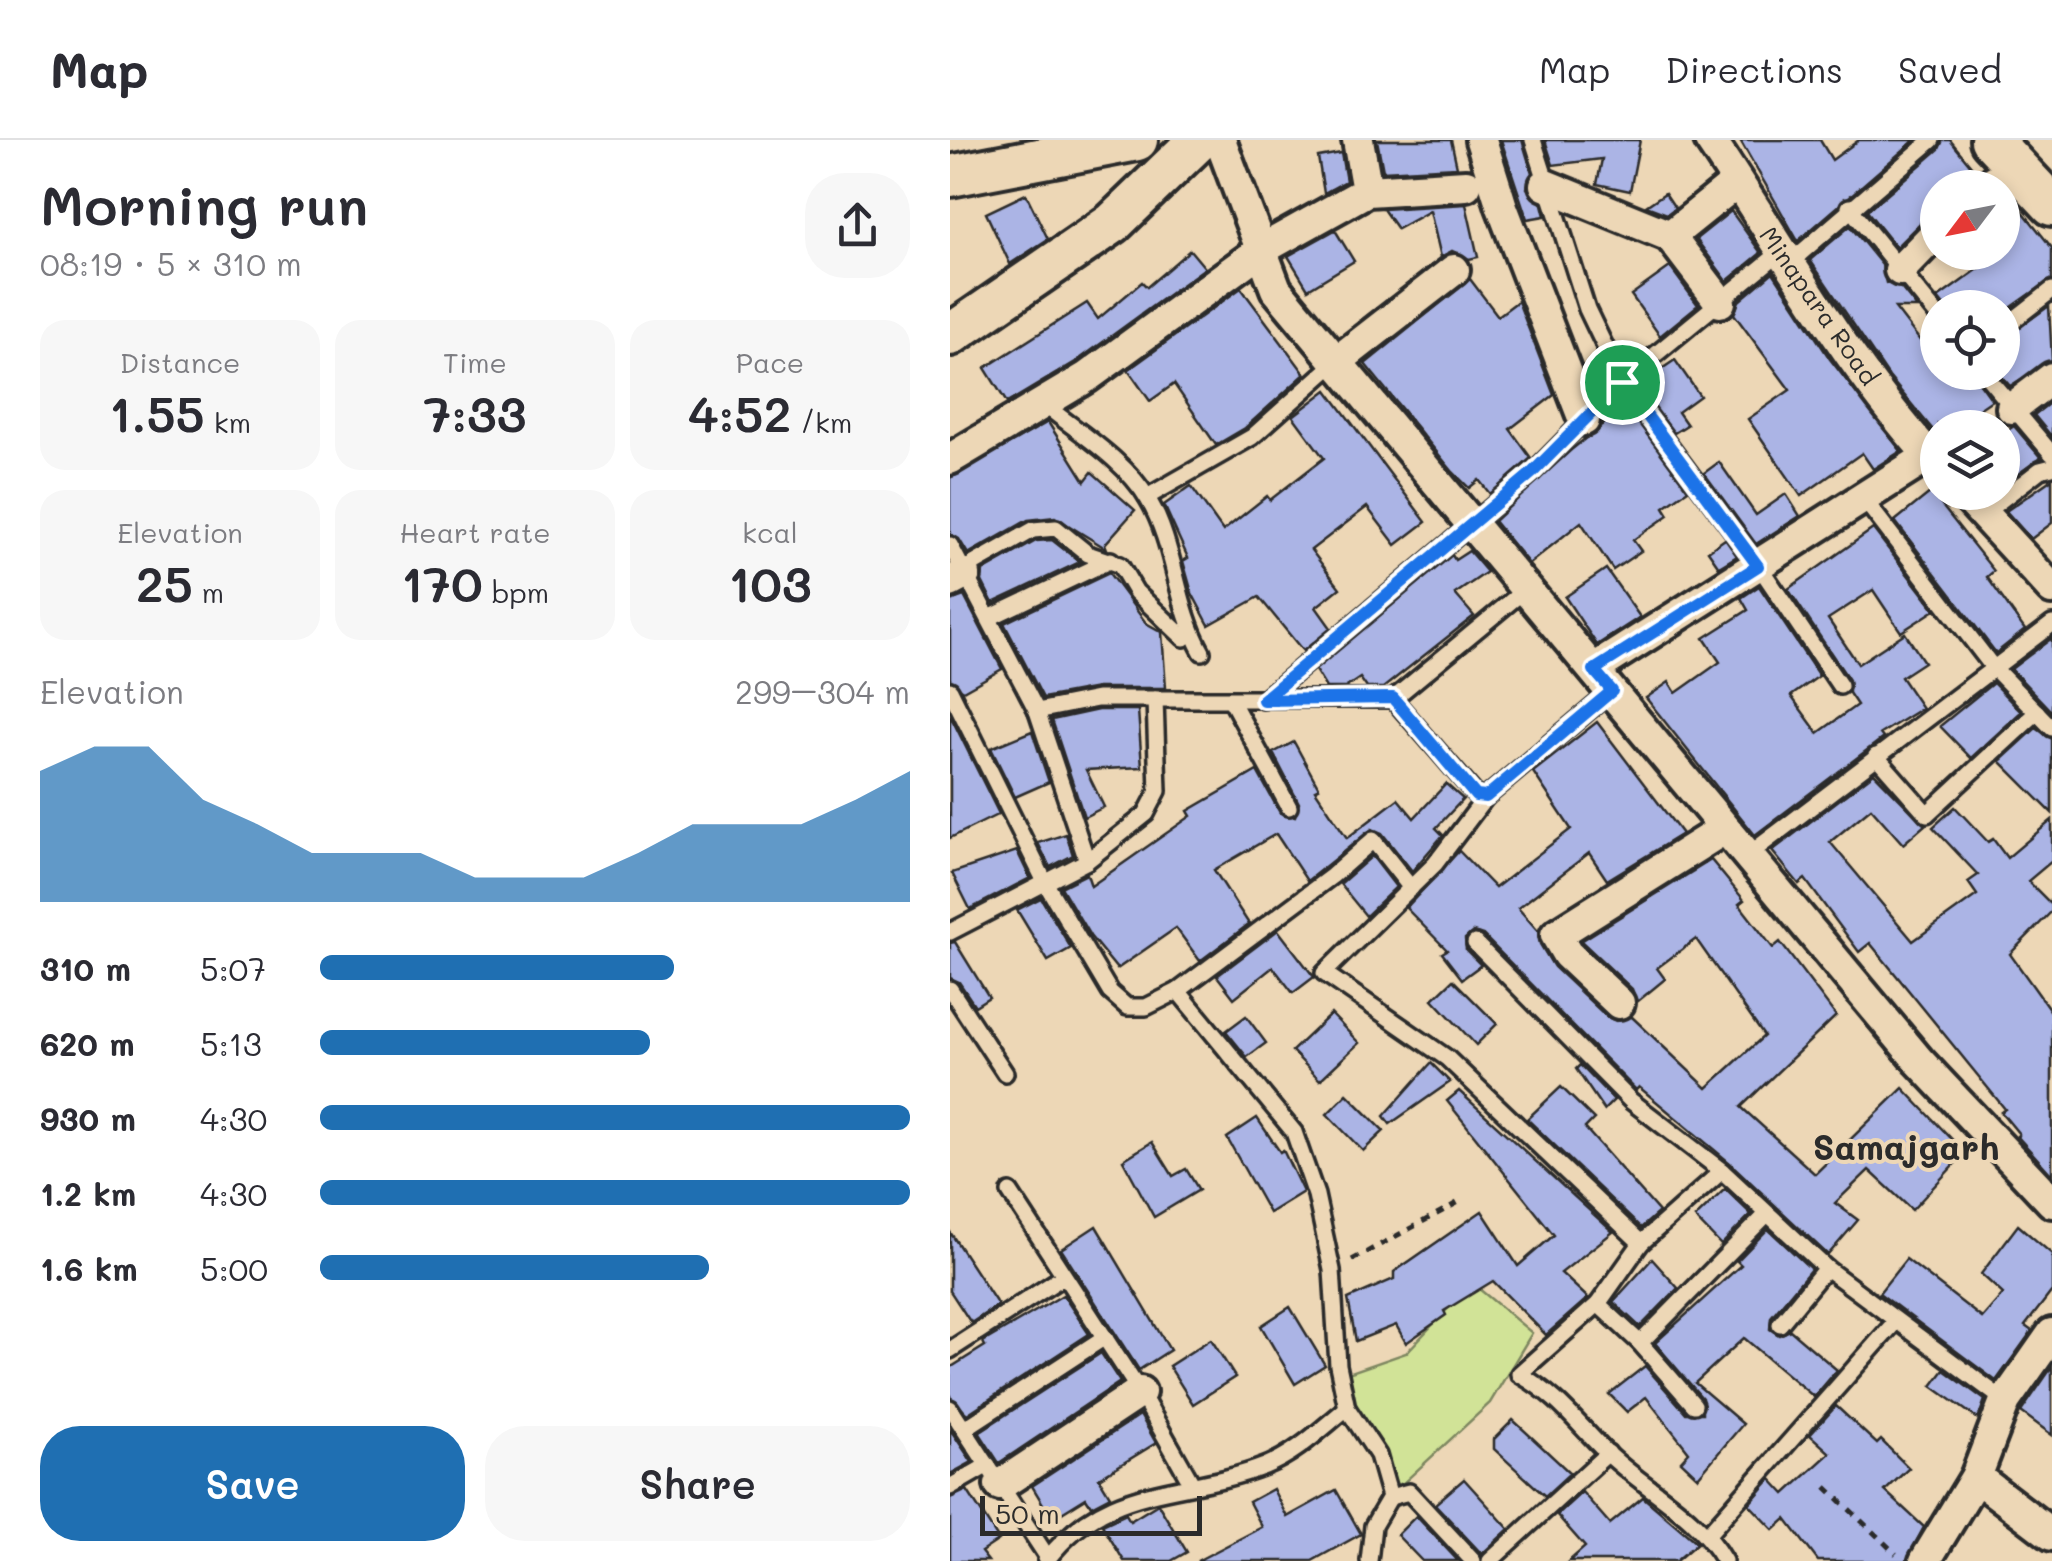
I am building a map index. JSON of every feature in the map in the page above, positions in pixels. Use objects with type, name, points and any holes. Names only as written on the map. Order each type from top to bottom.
[{"type":"street","points":[[950,176],[1093,144],[1136,140]]},
{"type":"street","points":[[950,335],[1113,223],[1198,140]]},
{"type":"street","points":[[1220,140],[1276,289],[1919,1061],[2052,1202]]},
{"type":"street","points":[[1358,140],[1368,191]]},
{"type":"street","points":[[1481,140],[1502,207],[1584,420]]},
{"type":"street","name":"Minapara Road","points":[[1710,140],[1783,259],[1920,443]]},
{"type":"street","points":[[1991,140],[2050,199]]},
{"type":"street","points":[[1670,236],[1737,182]]},
{"type":"street","points":[[1545,185],[1670,236],[1720,302]]},
{"type":"street","points":[[950,459],[1045,404],[1261,250],[1368,191],[1466,186]]},
{"type":"street","points":[[1900,270],[1920,249]]},
{"type":"street","points":[[1336,362],[1454,270]]},
{"type":"street","points":[[2012,408],[2052,378]]},
{"type":"street","points":[[1603,680],[1758,566],[1863,498],[1920,468]]},
{"type":"street","points":[[1979,510],[2052,589]]},
{"type":"street","points":[[1619,1003],[1567,954],[1556,935],[1724,829]]},
{"type":"street","points":[[1926,1561],[1976,1477],[2005,1401],[2048,1349]]},
{"type":"street","points":[[994,1475],[1140,1392]]},
{"type":"street","points":[[1976,1477],[2052,1536]]},
{"type":"lane","points":[[1533,140],[1587,309],[1622,382],[1758,566],[1840,686]]},
{"type":"lane","points":[[1263,700],[1473,525],[1622,382],[1932,140]]},
{"type":"lane","points":[[1849,207],[1920,294]]},
{"type":"lane","points":[[2020,314],[2052,290]]},
{"type":"lane","points":[[1147,497],[1252,437],[1336,362]]},
{"type":"lane","points":[[1998,390],[2052,454]]},
{"type":"lane","points":[[1045,404],[1147,497],[1160,526],[1185,616],[1202,652]]},
{"type":"lane","points":[[2020,480],[2052,467]]},
{"type":"lane","points":[[1863,498],[1992,666],[2052,728]]},
{"type":"lane","points":[[959,576],[1045,526],[1056,528],[1088,554],[1120,565],[1157,615],[1184,638]]},
{"type":"lane","points":[[950,544],[959,576],[989,618],[1036,711],[1086,860]]},
{"type":"lane","points":[[989,618],[1111,560]]},
{"type":"lane","points":[[1036,711],[1097,699],[1393,698],[1526,588]]},
{"type":"lane","points":[[1748,855],[2052,624]]},
{"type":"lane","points":[[1603,680],[1486,797],[1436,864],[1324,973],[1447,1058],[1641,1243]]},
{"type":"lane","points":[[950,690],[1046,884],[1110,992],[1127,1007],[1146,1007],[1178,991],[1332,876],[1373,840],[1411,888]]},
{"type":"lane","points":[[1393,698],[1476,796],[1486,797]]},
{"type":"lane","points":[[950,932],[996,904],[1046,884],[1086,860],[1154,804],[1158,790],[1155,699]]},
{"type":"lane","points":[[1231,700],[1289,808]]},
{"type":"lane","points":[[1876,756],[1927,814],[2036,712]]},
{"type":"lane","points":[[1475,943],[1631,1101],[1722,1171],[1826,1268],[2005,1401]]},
{"type":"lane","points":[[950,989],[1006,1073]]},
{"type":"lane","points":[[1178,991],[1294,1132],[1316,1195],[1332,1270],[1338,1365],[1347,1408],[1378,1456],[1390,1497]]},
{"type":"lane","points":[[1722,1171],[1641,1243],[1598,1304],[1519,1374],[1553,1394],[1608,1454],[1708,1534],[1724,1561]]},
{"type":"lane","points":[[1010,1192],[1140,1392],[1192,1484]]},
{"type":"lane","points":[[1640,1342],[1766,1215]]},
{"type":"lane","points":[[1780,1324],[1826,1268]]},
{"type":"lane","points":[[950,1350],[1064,1276]]},
{"type":"lane","points":[[1598,1304],[1640,1342],[1694,1405]]},
{"type":"lane","points":[[1708,1534],[1896,1321]]},
{"type":"lane","points":[[964,1429],[1105,1338]]},
{"type":"lane","points":[[950,1408],[1047,1559],[1080,1525],[1118,1502],[1165,1487],[1222,1481],[1270,1464],[1347,1408]]},
{"type":"lane","points":[[1490,1561],[1608,1454]]},
{"type":"lane","points":[[950,1487],[994,1475]]},
{"type":"lane","points":[[1369,1561],[1373,1526],[1390,1497],[1409,1492],[1473,1561]]},
{"type":"path","points":[[1332,1270],[1459,1202]]},
{"type":"path","points":[[1826,1487],[1903,1561]]},
{"type":"green space","points":[[1472,1283],[1532,1333],[1490,1403],[1398,1488],[1383,1454],[1353,1409],[1348,1373],[1406,1353]]},
{"type":"building","points":[[1377,140],[1451,140],[1457,167],[1383,171]]},
{"type":"building","points":[[1501,140],[1522,140],[1532,173],[1527,188],[1542,204],[1545,216],[1527,219]]},
{"type":"building","points":[[1545,140],[1640,140],[1630,191],[1597,184],[1602,159],[1553,165]]},
{"type":"building","points":[[1740,140],[1820,140],[1832,160],[1859,140],[1915,140],[1798,241]]},
{"type":"building","points":[[1943,140],[1950,140],[1974,170],[1920,170],[1920,223],[1896,247],[1867,211],[1939,149]]},
{"type":"building","points":[[1341,153],[1346,181],[1324,193],[1318,157]]},
{"type":"building","points":[[1665,193],[1675,208],[1667,214],[1646,206]]},
{"type":"building","points":[[1026,194],[1048,239],[1010,264],[986,213]]},
{"type":"building","points":[[1466,204],[1478,257],[1469,259],[1452,251],[1441,257],[1430,211],[1397,229],[1383,209]]},
{"type":"building","points":[[2020,208],[2052,248],[2052,279],[2020,301],[2020,290],[1949,290],[1977,270],[2020,270]]},
{"type":"building","points":[[1731,211],[1761,253],[1727,281],[1696,239]]},
{"type":"building","points":[[1850,226],[1882,265],[1886,283],[1901,288],[1917,308],[1895,308],[1920,341],[1920,390],[1985,390],[1992,400],[1977,410],[1920,410],[1920,414],[1889,377],[1810,260]]},
{"type":"building","points":[[1335,230],[1354,261],[1308,289],[1288,256]]},
{"type":"building","points":[[1190,250],[1205,268],[1077,361],[1007,403],[985,368],[1087,303],[1098,319],[1142,282],[1147,287]]},
{"type":"building","points":[[1670,267],[1698,305],[1660,336],[1631,295]]},
{"type":"building","points":[[1773,272],[1830,359],[1901,451],[1873,469],[1862,453],[1801,496],[1748,419],[1790,390],[1734,314],[1739,301]]},
{"type":"building","points":[[1470,279],[1498,316],[1518,301],[1554,395],[1510,429],[1531,458],[1490,494],[1479,480],[1469,488],[1453,472],[1365,364]]},
{"type":"building","points":[[1241,288],[1305,374],[1245,428],[1216,445],[1174,384],[1150,401],[1128,370]]},
{"type":"building","points":[[2049,306],[2052,360],[2020,380],[2020,327]]},
{"type":"building","points":[[1675,360],[1700,396],[1678,412],[1687,425],[1674,433],[1638,385]]},
{"type":"building","points":[[1327,390],[1426,522],[1396,545],[1367,507],[1311,550],[1340,588],[1316,607],[1331,628],[1303,651],[1259,597],[1209,625],[1192,593],[1183,561],[1188,558],[1164,505],[1191,486],[1223,531],[1267,496],[1270,500],[1324,458],[1293,416]]},
{"type":"building","points":[[2052,401],[2052,437],[2034,415]]},
{"type":"building","points":[[1626,406],[1688,490],[1664,507],[1669,515],[1633,540],[1641,551],[1613,570],[1581,522],[1529,564],[1494,521]]},
{"type":"building","points":[[1048,422],[1085,481],[1092,472],[1135,510],[1105,544],[1107,549],[1055,517],[1028,520],[968,554],[959,539],[950,534],[950,478]]},
{"type":"building","points":[[2020,433],[2041,458],[2020,473]]},
{"type":"building","points":[[1719,462],[1756,515],[1786,494],[1800,516],[1756,544],[1704,473]]},
{"type":"building","points":[[2052,479],[2052,523],[2031,539],[2006,511],[2020,510],[2020,501]]},
{"type":"building","points":[[1920,501],[1920,510],[1945,510],[1994,571],[1987,577],[2025,630],[1996,653],[1895,521]]},
{"type":"building","points":[[1873,529],[1935,610],[1901,632],[1873,590],[1828,619],[1858,664],[1905,633],[1924,662],[1901,677],[1922,708],[1880,734],[1883,738],[1755,835],[1646,698],[1669,682],[1676,693],[1720,662],[1704,638],[1748,610],[1741,598],[1759,586],[1819,676],[1791,696],[1818,733],[1857,705],[1849,693],[1849,680],[1788,589]]},
{"type":"building","points":[[1725,539],[1737,556],[1719,567],[1708,551]]},
{"type":"building","points":[[1052,540],[1080,562],[993,603],[982,581],[983,571],[1036,541]]},
{"type":"building","points":[[1469,551],[1487,572],[1455,594],[1474,616],[1383,688],[1367,688],[1360,678],[1345,688],[1326,688],[1315,670],[1452,555],[1455,560]]},
{"type":"building","points":[[1606,569],[1640,617],[1597,645],[1565,597]]},
{"type":"building","points":[[1109,573],[1146,623],[1162,632],[1166,688],[1097,688],[1043,698],[1004,623]]},
{"type":"building","points":[[964,596],[1002,669],[963,691],[950,679],[950,601]]},
{"type":"building","points":[[2052,638],[2052,712],[2011,669]]},
{"type":"building","points":[[1993,683],[2021,712],[1971,758],[1940,726]]},
{"type":"building","points":[[1098,710],[1138,710],[1142,767],[1086,770],[1104,807],[1084,817],[1052,720]]},
{"type":"building","points":[[950,715],[999,814],[950,838]]},
{"type":"building","points":[[1597,722],[1682,834],[1607,880],[1589,853],[1518,908],[1538,931],[1540,944],[1554,967],[1607,1017],[1616,1021],[1632,1017],[1707,1088],[1764,1036],[1696,939],[1657,968],[1665,979],[1637,1002],[1632,989],[1581,941],[1711,860],[1744,900],[1739,904],[1773,948],[1780,942],[1836,1016],[1741,1107],[1815,1174],[1903,1088],[1965,1153],[1912,1210],[1869,1170],[1835,1203],[1858,1220],[1828,1255],[1730,1163],[1639,1087],[1636,1090],[1483,935],[1473,932],[1465,939],[1466,950],[1481,965],[1462,979],[1442,953],[1447,950],[1406,908],[1459,851],[1495,888],[1571,829],[1533,772]]},
{"type":"building","points":[[2036,728],[2052,739],[2052,813],[2000,761]]},
{"type":"building","points":[[1032,731],[1049,782],[1015,797],[991,748]]},
{"type":"building","points":[[1294,742],[1319,788],[1315,790],[1347,838],[1398,799],[1414,818],[1446,784],[1463,799],[1436,828],[1443,835],[1412,871],[1382,833],[1372,829],[1307,881],[1276,834],[1214,870],[1249,924],[1200,961],[1176,928],[1117,969],[1090,936],[1061,887],[1087,874],[1091,886],[1191,816],[1188,811],[1257,771],[1280,813],[1295,816],[1299,803],[1273,753]]},
{"type":"building","points":[[1874,773],[1925,825],[1903,844],[1871,808],[1830,842],[1913,941],[1977,895],[1968,882],[1978,875],[1933,827],[1955,807],[1988,842],[1993,839],[2007,858],[2052,820],[2052,861],[2028,881],[2052,905],[2052,911],[2010,954],[2052,1013],[2052,1175],[2017,1136],[2001,1112],[2005,1109],[1870,943],[1859,952],[1805,879],[1799,884],[1772,851]]},
{"type":"building","points":[[1066,834],[1073,855],[1050,867],[1038,843]]},
{"type":"building","points":[[1017,851],[1030,878],[970,909],[952,873]]},
{"type":"building","points":[[1372,856],[1396,887],[1366,916],[1340,884]]},
{"type":"building","points":[[1041,898],[1071,948],[1048,961],[1017,910]]},
{"type":"building","points":[[1278,930],[1314,977],[1293,993],[1273,967],[1234,998],[1217,976]]},
{"type":"building","points":[[955,942],[989,997],[975,1006],[959,982],[950,978],[950,943]]},
{"type":"building","points":[[1453,980],[1497,1024],[1476,1045],[1433,999]]},
{"type":"building","points":[[1331,1014],[1359,1043],[1320,1080],[1292,1051]]},
{"type":"building","points":[[1246,1016],[1266,1043],[1247,1057],[1226,1031]]},
{"type":"building","points":[[1431,1063],[1450,1082],[1390,1124],[1384,1116]]},
{"type":"building","points":[[1580,1065],[1614,1100],[1604,1110],[1576,1069]]},
{"type":"building","points":[[1561,1087],[1594,1119],[1585,1128],[1659,1212],[1641,1228],[1527,1119]]},
{"type":"building","points":[[1459,1091],[1613,1232],[1561,1273],[1588,1298],[1546,1335],[1493,1281],[1444,1311],[1446,1315],[1406,1343],[1396,1325],[1356,1341],[1348,1299],[1394,1279],[1394,1272],[1482,1211],[1518,1266],[1554,1235],[1447,1101]]},
{"type":"building","points":[[1347,1094],[1384,1131],[1363,1151],[1327,1114]]},
{"type":"building","points":[[1257,1118],[1280,1152],[1283,1150],[1303,1192],[1269,1213],[1227,1138]]},
{"type":"building","points":[[1152,1142],[1173,1176],[1186,1169],[1199,1190],[1154,1217],[1123,1160]]},
{"type":"building","points":[[1725,1189],[1751,1214],[1721,1245],[1695,1218]]},
{"type":"building","points":[[2018,1225],[2052,1254],[2052,1291],[2025,1326],[2032,1331],[1996,1381],[1879,1293],[1906,1259],[1982,1318],[2003,1294],[1981,1274]]},
{"type":"building","points":[[1096,1226],[1170,1350],[1139,1370],[1061,1249]]},
{"type":"building","points":[[1768,1229],[1811,1269],[1771,1317],[1770,1329],[1779,1335],[1790,1330],[1837,1370],[1814,1397],[1744,1338],[1695,1383],[1743,1424],[1698,1477],[1681,1461],[1689,1452],[1646,1397],[1627,1412],[1609,1394],[1645,1366],[1686,1413],[1702,1413],[1702,1398],[1655,1343],[1741,1265],[1737,1261]]},
{"type":"building","points":[[950,1232],[998,1305],[971,1323],[950,1291]]},
{"type":"building","points":[[1652,1259],[1678,1288],[1640,1327],[1613,1302]]},
{"type":"building","points":[[1063,1295],[1089,1334],[967,1414],[950,1397],[950,1368],[985,1346],[983,1342]]},
{"type":"building","points":[[1290,1307],[1325,1365],[1295,1384],[1261,1326]]},
{"type":"building","points":[[1211,1339],[1235,1377],[1193,1404],[1169,1366]]},
{"type":"building","points":[[1101,1353],[1120,1382],[999,1463],[979,1432]]},
{"type":"building","points":[[2052,1367],[2052,1435],[2021,1412]]},
{"type":"building","points":[[1944,1370],[1985,1400],[1978,1419],[1932,1386]]},
{"type":"building","points":[[1836,1406],[1877,1444],[1881,1440],[1909,1468],[1885,1491],[1924,1527],[1906,1561],[1818,1561],[1786,1519],[1774,1530],[1749,1504],[1771,1479],[1785,1494],[1830,1453],[1810,1435]]},
{"type":"building","points":[[1140,1415],[1156,1443],[1099,1478],[1110,1496],[1091,1506],[1086,1498],[1052,1519],[1032,1486]]},
{"type":"building","points":[[1513,1420],[1570,1473],[1545,1496],[1494,1449],[1494,1439]]},
{"type":"building","points":[[950,1429],[972,1462],[950,1474]]},
{"type":"building","points":[[1464,1479],[1509,1529],[1482,1554],[1435,1504]]},
{"type":"building","points":[[1273,1489],[1287,1517],[1336,1490],[1361,1534],[1312,1561],[1197,1561],[1262,1527],[1249,1502]]},
{"type":"building","points":[[967,1490],[999,1540],[981,1552],[988,1561],[950,1561],[950,1498]]},
{"type":"building","points":[[1582,1492],[1610,1524],[1643,1497],[1697,1543],[1676,1561],[1569,1561],[1585,1547],[1557,1515]]},
{"type":"building","points":[[1158,1504],[1187,1552],[1171,1561],[1124,1561],[1102,1525],[1126,1514],[1130,1521]]},
{"type":"building","points":[[1416,1516],[1458,1561],[1422,1561],[1397,1535]]},
{"type":"district","name":"Samajgarh","points":[[1906,1148]]},
{"type":"route","points":[[1622,382],[1758,566],[1594,670],[1612,691],[1486,797],[1476,796],[1393,698],[1263,700],[1532,473],[1622,382]]}]
